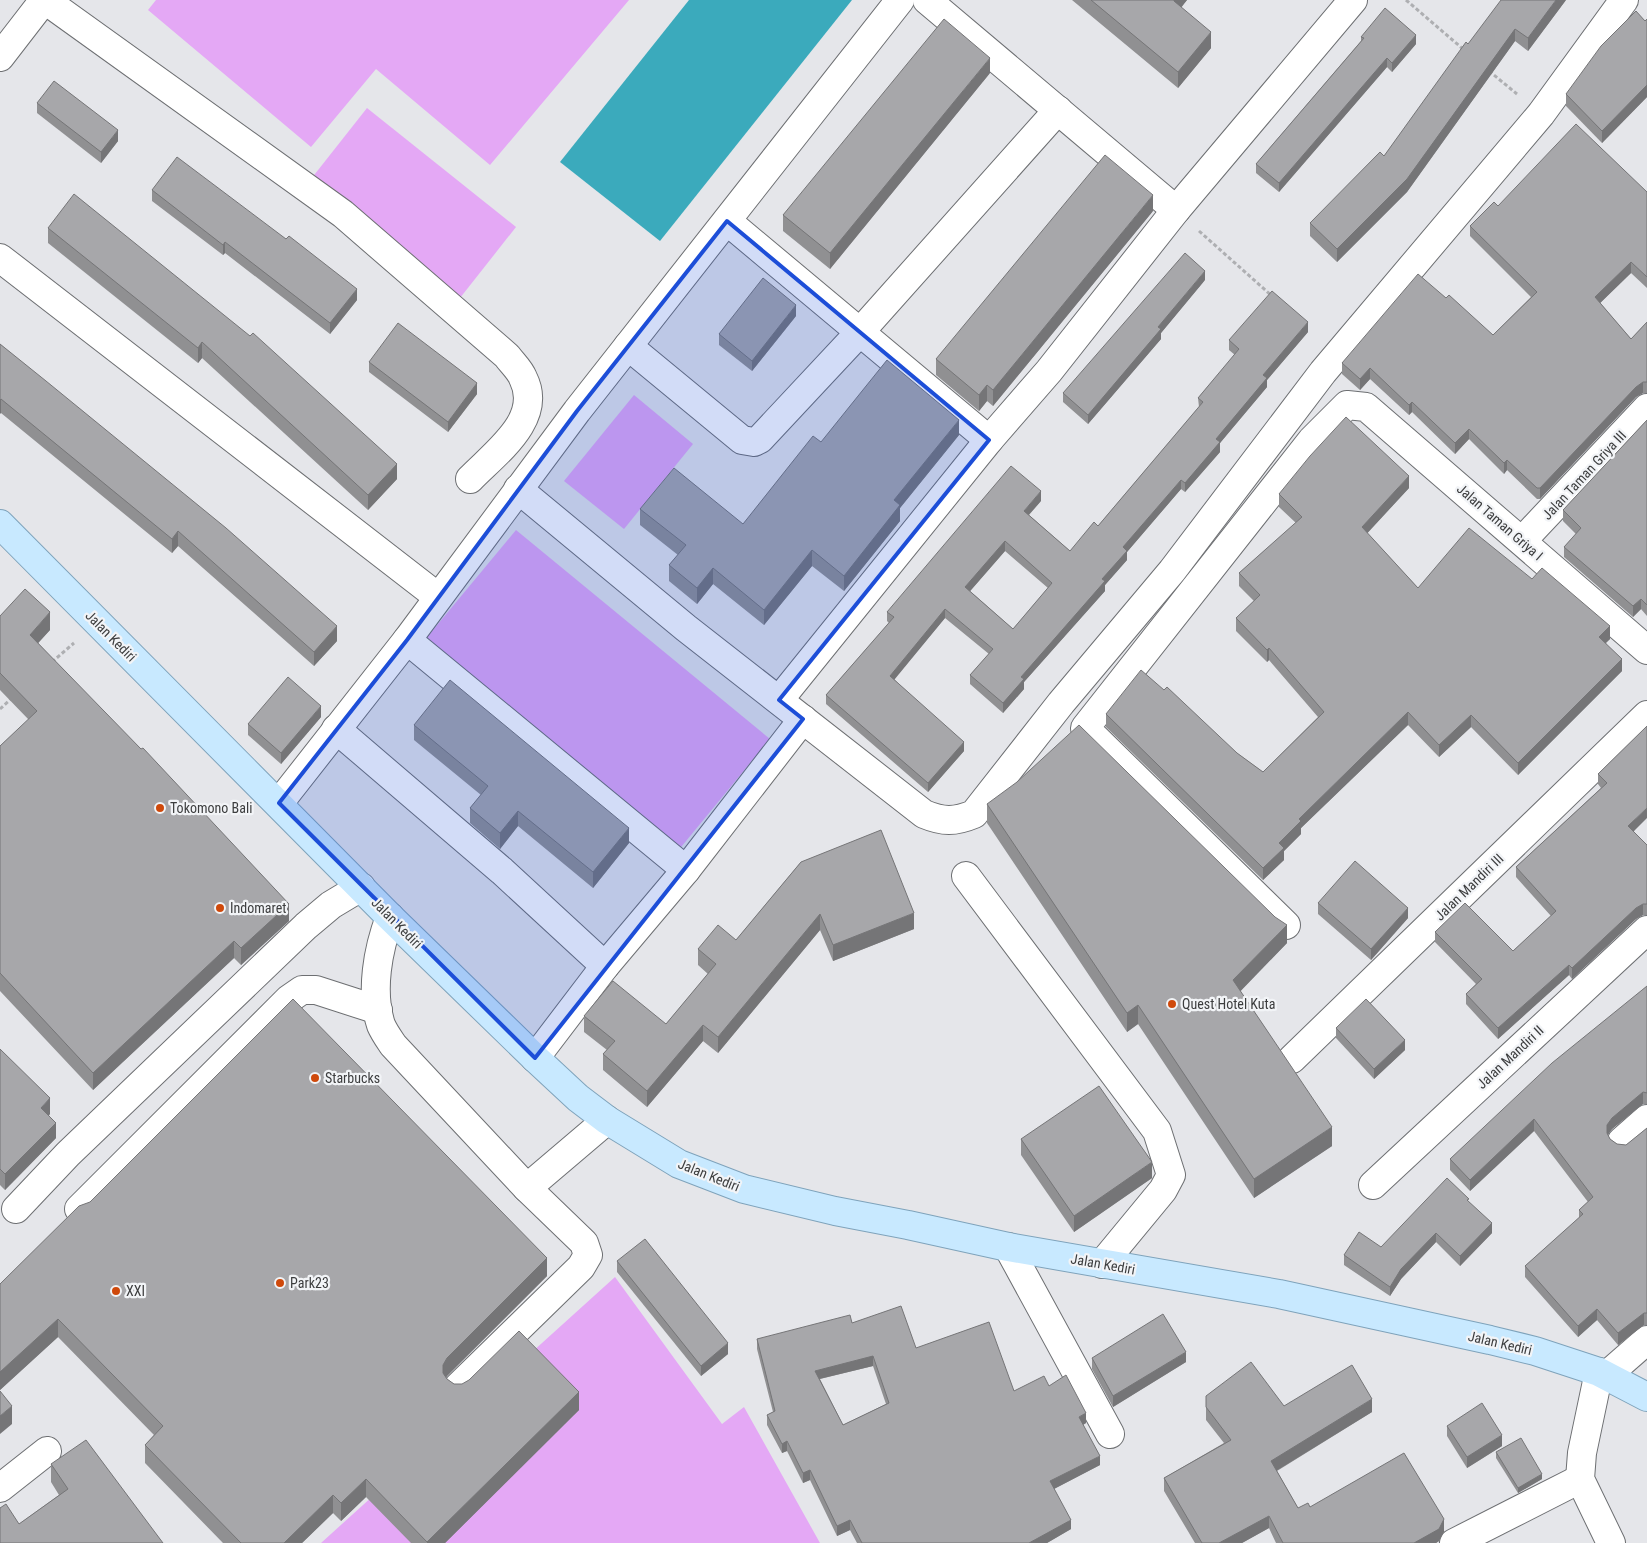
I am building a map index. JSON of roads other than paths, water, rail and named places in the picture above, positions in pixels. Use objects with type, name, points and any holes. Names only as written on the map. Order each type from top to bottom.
[{"type":"main road","name":"Jalan Kediri","points":[[0,524],[279,803],[390,917],[535,1058],[578,1098],[608,1120],[679,1164],[744,1189],[835,1212],[908,1224],[1008,1248],[1279,1294],[1535,1351],[1603,1374],[1647,1397]]},
{"type":"street","points":[[0,57],[44,0],[343,214],[507,356],[524,378],[530,401],[522,422],[470,479]]},
{"type":"street","points":[[279,803],[407,640],[518,489],[628,346],[900,0]]},
{"type":"street","points":[[927,0],[1176,210]]},
{"type":"street","points":[[779,700],[989,440],[1050,371],[1176,210],[1353,0]]},
{"type":"street","points":[[518,489],[779,700],[924,814],[942,821],[958,820],[974,814],[1061,703],[1172,571],[1323,372],[1541,114],[1624,0]]},
{"type":"street","points":[[628,346],[742,440],[754,442],[767,434],[1058,110]]},
{"type":"street","points":[[727,221],[989,440]]},
{"type":"street","points":[[0,258],[438,597]]},
{"type":"street","name":"Jalan Taman Griya I","points":[[1312,440],[1348,405],[1366,407],[1647,650]]},
{"type":"street","name":"Jalan Taman Griya III","points":[[1522,541],[1647,408]]},
{"type":"street","points":[[1286,421],[1312,440],[1086,728],[1286,925]]},
{"type":"street","points":[[407,640],[686,870]]},
{"type":"street","name":"Jalan Mandiri III","points":[[1292,1059],[1647,715]]},
{"type":"street","points":[[535,1058],[605,966],[686,870],[803,719]]},
{"type":"street","points":[[336,729],[502,871],[605,966]]},
{"type":"street","points":[[966,876],[1158,1131],[1172,1175],[1163,1190],[1102,1264]]},
{"type":"street","points":[[16,1209],[68,1154],[306,926],[331,905],[361,887]]},
{"type":"street","points":[[390,917],[382,939],[380,954],[378,1010],[382,1027],[393,1045],[527,1188],[584,1243],[588,1255],[581,1267],[458,1388]]},
{"type":"street","name":"Jalan Mandiri II","points":[[1373,1185],[1647,930]]},
{"type":"street","points":[[79,1209],[288,999],[302,990],[316,990],[378,1010]]},
{"type":"street","points":[[1622,1141],[1647,1119]]},
{"type":"street","points":[[527,1188],[608,1120]]},
{"type":"street","points":[[1008,1248],[1110,1434]]},
{"type":"street","points":[[1612,1543],[1580,1479],[1582,1453],[1603,1374],[1647,1340]]},
{"type":"street","points":[[0,1488],[47,1452]]},
{"type":"street","points":[[1454,1543],[1580,1479]]},
{"type":"water","points":[[689,0],[852,0],[660,241],[560,162]]},
{"type":"place","name":"Tokomono Bali","points":[[160,808]]},
{"type":"place","name":"Indomaret","points":[[220,908]]},
{"type":"place","name":"Quest Hotel Kuta","points":[[1172,1004]]},
{"type":"place","name":"Starbucks","points":[[315,1078]]},
{"type":"place","name":"Park23","points":[[280,1283]]},
{"type":"place","name":"XXI","points":[[116,1291]]}]
